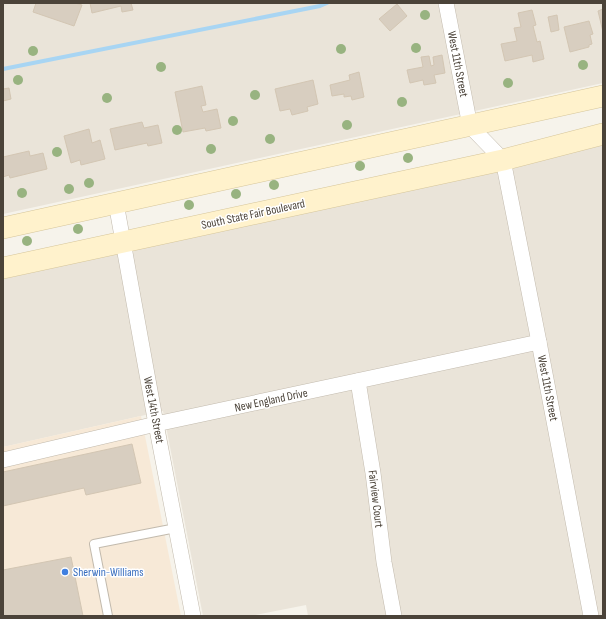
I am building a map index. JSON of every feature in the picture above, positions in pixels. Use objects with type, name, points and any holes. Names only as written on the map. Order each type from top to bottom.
[{"type":"street","name":"West 11th Street","points":[[446,3],[470,126]]},
{"type":"street","points":[[3,228],[603,96]]},
{"type":"street","points":[[470,126],[503,160]]},
{"type":"street","name":"South State Fair Boulevard","points":[[3,268],[503,160],[603,134]]},
{"type":"street","name":"West 11th Street","points":[[503,160],[591,616]]},
{"type":"street","name":"West 14th Street","points":[[116,203],[193,616]]},
{"type":"street","name":"New England Drive","points":[[3,460],[156,424],[539,342]]},
{"type":"street","name":"Fairview Court","points":[[358,381],[372,465],[384,562],[394,616]]},
{"type":"lane","points":[[108,616],[94,544],[176,528]]},
{"type":"shaded area","points":[[3,3],[603,3],[603,83],[3,214]]},
{"type":"shaded area","points":[[603,145],[603,616],[308,616],[306,605],[250,616],[203,616],[163,411],[3,447],[3,279]]},
{"type":"shaded area","points":[[141,416],[181,616],[3,616],[3,447]]},
{"type":"building","points":[[36,3],[75,3],[82,5],[74,26],[33,12]]},
{"type":"building","points":[[90,3],[131,3],[133,10],[122,12],[121,6],[92,13]]},
{"type":"building","points":[[397,4],[407,16],[390,31],[379,19]]},
{"type":"building","points":[[603,9],[603,32],[598,11]]},
{"type":"building","points":[[532,10],[536,25],[533,26],[537,42],[540,41],[544,59],[533,62],[532,55],[505,61],[501,44],[517,41],[514,28],[521,27],[518,13]]},
{"type":"building","points":[[557,15],[559,30],[551,32],[548,17]]},
{"type":"building","points":[[589,21],[593,34],[590,35],[592,44],[589,45],[589,47],[570,52],[564,27]]},
{"type":"building","points":[[442,55],[445,73],[434,75],[436,83],[424,85],[423,80],[410,83],[407,70],[423,67],[421,57],[429,56],[431,66],[434,65],[433,57]]},
{"type":"building","points":[[359,72],[364,97],[352,100],[351,96],[344,97],[344,94],[332,96],[330,85],[350,80],[349,75]]},
{"type":"building","points":[[313,80],[318,104],[307,107],[308,111],[292,115],[290,109],[280,111],[275,89]]},
{"type":"building","points":[[202,86],[206,105],[201,106],[203,112],[217,109],[221,128],[206,131],[205,128],[183,132],[175,92]]},
{"type":"building","points":[[9,88],[11,99],[3,101],[3,89]]},
{"type":"building","points":[[142,122],[144,128],[158,125],[162,143],[148,146],[147,143],[115,150],[110,129]]},
{"type":"building","points":[[89,129],[92,143],[100,140],[105,159],[81,165],[80,160],[71,163],[64,136]]},
{"type":"building","points":[[29,151],[30,156],[43,153],[47,169],[10,178],[9,175],[3,177],[3,157]]},
{"type":"building","points":[[132,444],[141,483],[86,495],[84,488],[3,506],[3,472]]},
{"type":"building","points":[[71,557],[83,616],[3,616],[3,570]]},
{"type":"waterway","points":[[3,69],[320,6],[327,3]]},
{"type":"place","name":"Sherwin-Williams","points":[[65,572]]}]
